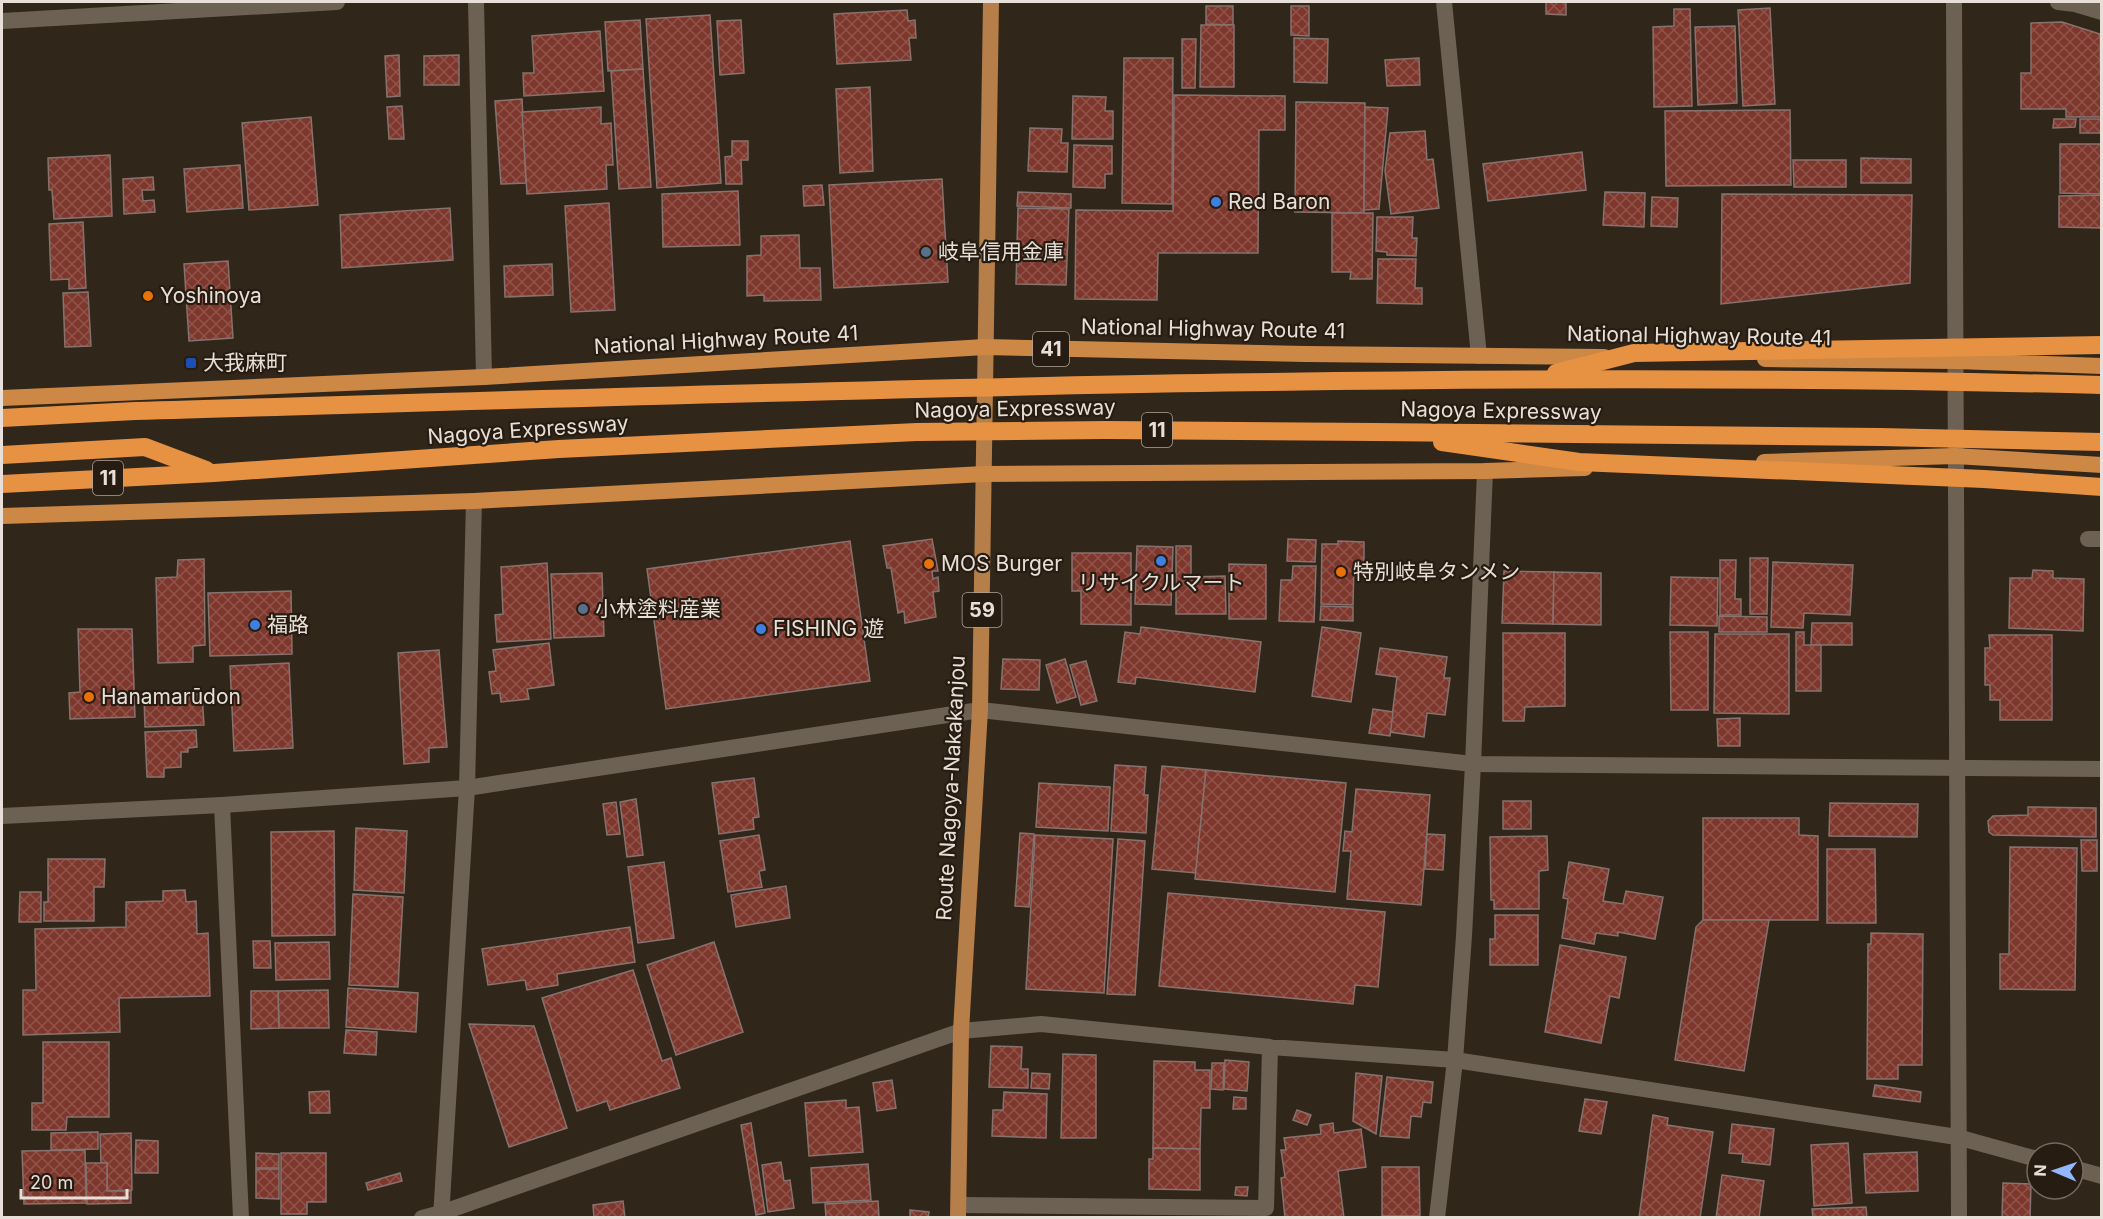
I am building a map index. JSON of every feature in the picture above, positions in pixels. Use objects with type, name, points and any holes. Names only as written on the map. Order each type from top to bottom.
[{"type":"highway","points":[[1531,379],[1634,352],[2102,345]]},
{"type":"highway","name":"National Highway Route 41","points":[[2,398],[484,377],[985,347],[2100,365]]},
{"type":"highway","name":"Nagoya Expressway","points":[[2,418],[147,411],[1019,385],[1531,379],[1880,379],[2102,385]]},
{"type":"highway","name":"Nagoya Expressway","points":[[2,484],[214,473],[559,449],[917,432],[1106,430],[1375,432],[1881,437],[2102,442]]},
{"type":"highway","points":[[1375,432],[1579,462],[1984,479],[2102,487]]},
{"type":"highway","points":[[2,455],[145,447],[214,473]]},
{"type":"highway","points":[[2,516],[474,501],[984,474],[1485,471],[1955,456],[2102,465]]},
{"type":"main road","name":"Route Nagoya-Nakakanjou","points":[[958,1211],[960,1031],[980,710],[990,2]]},
{"type":"street","points":[[2,21],[224,5],[338,2]]},
{"type":"street","points":[[476,2],[484,377]]},
{"type":"street","points":[[1444,2],[1479,356]]},
{"type":"street","points":[[1954,2],[1959,1218]]},
{"type":"street","points":[[2058,2],[2075,4],[2102,12]]},
{"type":"street","points":[[1437,1218],[1455,1060],[1473,764],[1485,471]]},
{"type":"street","points":[[441,1215],[467,788],[474,501]]},
{"type":"street","points":[[2,816],[222,805],[467,788],[980,710],[1473,764],[2102,769]]},
{"type":"street","points":[[222,805],[241,1218]]},
{"type":"street","points":[[422,1218],[441,1215],[960,1031],[1041,1024],[1270,1047],[1455,1060],[1957,1137],[2025,1156]]},
{"type":"street","points":[[958,1211],[1266,1208],[1270,1047]]},
{"type":"street","points":[[2085,1171],[2102,1176]]},
{"type":"building","points":[[1546,2],[1566,2],[1566,15],[1546,14]]},
{"type":"building","points":[[1206,6],[1233,6],[1233,25],[1206,24]]},
{"type":"building","points":[[1291,6],[1309,6],[1309,36],[1291,35]]},
{"type":"building","points":[[1770,8],[1775,104],[1743,106],[1738,10]]},
{"type":"building","points":[[1674,9],[1690,9],[1692,106],[1654,107],[1653,27],[1674,26]]},
{"type":"building","points":[[907,10],[908,21],[915,20],[916,38],[909,38],[911,60],[837,64],[834,14]]},
{"type":"building","points":[[710,15],[721,183],[657,188],[646,19]]},
{"type":"building","points":[[640,20],[643,69],[608,71],[605,22]]},
{"type":"building","points":[[741,20],[744,73],[720,75],[717,21]]},
{"type":"building","points":[[2062,22],[2100,34],[2101,117],[2066,117],[2066,109],[2021,109],[2021,73],[2031,73],[2031,23]]},
{"type":"building","points":[[1201,25],[1234,25],[1234,87],[1200,87]]},
{"type":"building","points":[[1735,26],[1737,103],[1698,105],[1695,27]]},
{"type":"building","points":[[600,31],[604,91],[524,96],[523,73],[534,73],[532,36]]},
{"type":"building","points":[[1294,38],[1328,39],[1327,83],[1294,82]]},
{"type":"building","points":[[1182,39],[1196,39],[1195,88],[1182,88]]},
{"type":"building","points":[[399,55],[400,96],[387,97],[385,56]]},
{"type":"building","points":[[459,55],[459,85],[424,85],[424,56]]},
{"type":"building","points":[[1124,58],[1173,58],[1172,204],[1122,203]]},
{"type":"building","points":[[1419,58],[1420,85],[1387,86],[1385,60]]},
{"type":"building","points":[[643,69],[651,187],[619,189],[611,71]]},
{"type":"building","points":[[870,87],[873,171],[840,173],[836,89]]},
{"type":"building","points":[[1174,95],[1285,96],[1285,130],[1259,130],[1258,253],[1158,253],[1157,300],[1075,299],[1076,210],[1173,211]]},
{"type":"building","points":[[1073,96],[1106,97],[1105,111],[1113,111],[1113,139],[1072,139]]},
{"type":"building","points":[[522,99],[526,183],[501,184],[495,101]]},
{"type":"building","points":[[1296,102],[1365,103],[1364,213],[1295,212]]},
{"type":"building","points":[[402,106],[404,139],[389,139],[387,107]]},
{"type":"building","points":[[601,107],[601,124],[611,123],[613,165],[606,165],[607,189],[527,194],[522,112]]},
{"type":"building","points":[[1365,107],[1388,108],[1379,209],[1364,210]]},
{"type":"building","points":[[1790,110],[1791,185],[1666,186],[1665,111]]},
{"type":"building","points":[[311,117],[318,205],[249,210],[242,123]]},
{"type":"building","points":[[2054,119],[2076,119],[2075,127],[2053,128]]},
{"type":"building","points":[[2080,119],[2102,119],[2102,133],[2080,133]]},
{"type":"building","points":[[1030,128],[1062,129],[1061,143],[1068,143],[1067,172],[1028,171]]},
{"type":"building","points":[[1425,131],[1427,160],[1433,159],[1439,208],[1391,214],[1385,171],[1390,133]]},
{"type":"building","points":[[732,141],[748,141],[748,160],[741,160],[742,184],[726,184],[725,157],[732,156]]},
{"type":"building","points":[[2060,144],[2102,144],[2102,194],[2060,193]]},
{"type":"building","points":[[1074,145],[1112,146],[1112,174],[1105,174],[1105,188],[1073,187]]},
{"type":"building","points":[[1582,152],[1586,190],[1488,201],[1483,164]]},
{"type":"building","points":[[110,155],[112,216],[54,219],[52,190],[49,190],[48,158]]},
{"type":"building","points":[[1861,158],[1911,159],[1911,183],[1861,183]]},
{"type":"building","points":[[1793,160],[1846,160],[1846,187],[1794,187]]},
{"type":"building","points":[[240,165],[243,208],[187,212],[184,169]]},
{"type":"building","points":[[153,177],[154,190],[142,190],[143,201],[154,200],[155,212],[124,214],[123,179]]},
{"type":"building","points":[[942,179],[948,282],[834,288],[829,185]]},
{"type":"building","points":[[822,185],[824,205],[804,206],[803,186]]},
{"type":"building","points":[[738,191],[740,245],[663,247],[662,194]]},
{"type":"building","points":[[1018,192],[1071,194],[1071,208],[1017,206]]},
{"type":"building","points":[[1605,192],[1645,193],[1644,227],[1603,225]]},
{"type":"building","points":[[1722,194],[1912,195],[1910,283],[1721,304]]},
{"type":"building","points":[[2102,195],[2102,228],[2059,227],[2059,196]]},
{"type":"building","points":[[1652,197],[1678,198],[1677,227],[1651,226]]},
{"type":"building","points":[[609,203],[615,310],[571,312],[565,206]]},
{"type":"building","points":[[450,208],[453,260],[342,268],[340,215]]},
{"type":"building","points":[[1018,208],[1069,209],[1066,285],[1016,284]]},
{"type":"building","points":[[1332,213],[1373,213],[1372,279],[1350,279],[1351,272],[1332,272]]},
{"type":"building","points":[[1377,217],[1413,217],[1412,238],[1417,238],[1416,256],[1387,255],[1387,252],[1376,251]]},
{"type":"building","points":[[83,222],[86,288],[69,289],[69,279],[51,280],[49,224]]},
{"type":"building","points":[[799,235],[800,268],[820,268],[821,300],[764,301],[764,295],[747,296],[747,256],[761,255],[761,236]]},
{"type":"building","points":[[1378,259],[1416,259],[1415,288],[1422,288],[1422,304],[1377,303]]},
{"type":"building","points":[[228,261],[233,338],[189,341],[184,264]]},
{"type":"building","points":[[552,264],[553,295],[505,297],[504,266]]},
{"type":"building","points":[[88,292],[91,346],[65,347],[63,293]]},
{"type":"building","points":[[932,539],[938,571],[932,571],[933,579],[938,577],[939,591],[933,592],[936,617],[905,623],[904,611],[898,613],[891,568],[887,568],[883,546]]},
{"type":"building","points":[[1288,539],[1316,540],[1315,562],[1287,561]]},
{"type":"building","points":[[850,541],[870,681],[666,709],[647,569]]},
{"type":"building","points":[[1338,541],[1364,542],[1364,562],[1354,562],[1353,605],[1321,604],[1322,544],[1338,544]]},
{"type":"building","points":[[1137,546],[1173,547],[1171,605],[1135,604]]},
{"type":"building","points":[[1176,546],[1191,546],[1191,577],[1225,576],[1226,614],[1176,614]]},
{"type":"building","points":[[1072,553],[1131,553],[1131,625],[1081,624],[1081,591],[1072,591]]},
{"type":"building","points":[[1750,558],[1768,558],[1767,614],[1750,614]]},
{"type":"building","points":[[204,559],[205,645],[193,646],[193,662],[158,663],[156,578],[177,577],[178,560]]},
{"type":"building","points":[[1720,560],[1736,560],[1735,599],[1741,599],[1741,615],[1720,615]]},
{"type":"building","points":[[1773,562],[1853,565],[1850,615],[1804,613],[1803,628],[1771,627]]},
{"type":"building","points":[[547,563],[551,639],[497,642],[495,615],[503,614],[501,567]]},
{"type":"building","points":[[1229,564],[1266,565],[1266,619],[1229,619]]},
{"type":"building","points":[[1293,566],[1316,566],[1314,622],[1279,621],[1281,580],[1292,580]]},
{"type":"building","points":[[2033,570],[2053,571],[2053,578],[2084,579],[2083,631],[2009,628],[2010,578],[2032,578]]},
{"type":"building","points":[[1504,571],[1554,572],[1553,624],[1502,623]]},
{"type":"building","points":[[1554,572],[1601,573],[1601,625],[1553,624]]},
{"type":"building","points":[[602,573],[604,636],[554,638],[551,574]]},
{"type":"building","points":[[1671,577],[1718,578],[1717,626],[1670,625]]},
{"type":"building","points":[[291,591],[292,654],[210,656],[208,593]]},
{"type":"building","points":[[1321,606],[1353,607],[1353,621],[1320,620]]},
{"type":"building","points":[[1719,616],[1767,617],[1767,632],[1719,632]]},
{"type":"building","points":[[1812,623],[1852,623],[1852,645],[1811,645]]},
{"type":"building","points":[[1141,627],[1261,642],[1255,692],[1136,677],[1135,684],[1118,682],[1125,632],[1140,634]]},
{"type":"building","points":[[1322,627],[1361,633],[1351,702],[1312,696]]},
{"type":"building","points":[[78,629],[132,629],[135,717],[70,719],[69,693],[80,692]]},
{"type":"building","points":[[1670,632],[1708,632],[1708,710],[1671,710]]},
{"type":"building","points":[[1796,632],[1804,632],[1804,645],[1821,645],[1821,691],[1796,691]]},
{"type":"building","points":[[1503,633],[1565,633],[1565,706],[1525,707],[1524,721],[1503,721]]},
{"type":"building","points":[[1715,634],[1789,634],[1789,714],[1714,713]]},
{"type":"building","points":[[1989,635],[2052,635],[2052,720],[2000,720],[2000,700],[1990,700],[1990,685],[1985,685],[1985,648],[1990,648]]},
{"type":"building","points":[[549,643],[554,685],[527,689],[529,699],[501,702],[500,693],[492,694],[489,672],[496,671],[493,650]]},
{"type":"building","points":[[1380,648],[1447,657],[1444,678],[1450,678],[1445,715],[1427,713],[1424,737],[1390,732],[1397,677],[1376,674]]},
{"type":"building","points":[[439,650],[447,747],[429,748],[429,762],[404,764],[398,653]]},
{"type":"building","points":[[1003,659],[1040,660],[1039,690],[1001,689]]},
{"type":"building","points":[[1065,659],[1076,697],[1057,703],[1046,665]]},
{"type":"building","points":[[1086,661],[1097,701],[1081,705],[1070,665]]},
{"type":"building","points":[[289,663],[293,748],[234,751],[230,666]]},
{"type":"building","points":[[202,694],[204,725],[145,727],[144,697]]},
{"type":"building","points":[[1373,709],[1393,712],[1390,736],[1369,733]]},
{"type":"building","points":[[1740,718],[1740,746],[1718,746],[1717,719]]},
{"type":"building","points":[[196,730],[197,747],[188,748],[188,752],[181,752],[181,767],[164,768],[164,777],[147,777],[145,732]]},
{"type":"building","points":[[1115,765],[1146,767],[1144,795],[1148,795],[1146,833],[1111,831]]},
{"type":"building","points":[[1162,766],[1206,770],[1196,873],[1152,869]]},
{"type":"building","points":[[1206,770],[1346,783],[1335,892],[1195,879]]},
{"type":"building","points":[[754,778],[759,817],[753,818],[754,829],[719,834],[712,783]]},
{"type":"building","points":[[1039,783],[1110,787],[1108,831],[1036,827]]},
{"type":"building","points":[[1356,789],[1430,795],[1421,905],[1347,899],[1351,851],[1343,851],[1345,831],[1352,832]]},
{"type":"building","points":[[636,799],[643,855],[627,857],[620,802]]},
{"type":"building","points":[[1503,801],[1531,801],[1531,829],[1503,829]]},
{"type":"building","points":[[616,802],[620,834],[607,835],[603,804]]},
{"type":"building","points":[[1830,803],[1918,804],[1917,837],[1829,836]]},
{"type":"building","points":[[2028,807],[2096,808],[2096,837],[1993,835],[1989,832],[1988,821],[1993,816],[2028,815]]},
{"type":"building","points":[[1703,818],[1799,818],[1799,835],[1818,836],[1818,920],[1703,920]]},
{"type":"building","points":[[356,828],[407,831],[404,893],[354,890]]},
{"type":"building","points":[[334,831],[335,935],[272,936],[271,832]]},
{"type":"building","points":[[1020,833],[1034,834],[1029,907],[1015,906]]},
{"type":"building","points":[[1427,834],[1445,835],[1443,870],[1425,869]]},
{"type":"building","points":[[759,835],[765,870],[759,871],[762,887],[728,892],[720,841]]},
{"type":"building","points":[[1035,835],[1113,839],[1104,993],[1026,989]]},
{"type":"building","points":[[1547,836],[1548,870],[1539,871],[1539,909],[1494,909],[1494,900],[1491,900],[1490,837]]},
{"type":"building","points":[[1118,839],[1145,841],[1135,995],[1107,994]]},
{"type":"building","points":[[2081,840],[2097,840],[2097,871],[2082,871]]},
{"type":"building","points":[[2010,847],[2077,848],[2075,990],[2000,989],[2000,954],[2009,954]]},
{"type":"building","points":[[1827,849],[1875,849],[1876,923],[1827,923]]},
{"type":"building","points":[[48,859],[105,859],[104,887],[94,887],[94,921],[44,921],[44,902],[48,902]]},
{"type":"building","points":[[664,862],[674,938],[638,943],[628,867]]},
{"type":"building","points":[[1569,862],[1609,869],[1603,901],[1623,904],[1626,891],[1663,897],[1655,939],[1618,932],[1618,936],[1596,933],[1594,944],[1562,938],[1568,899],[1563,898]]},
{"type":"building","points":[[786,886],[790,918],[736,927],[731,895]]},
{"type":"building","points":[[185,890],[186,902],[196,901],[197,934],[208,933],[210,996],[119,998],[120,1032],[23,1035],[23,990],[36,990],[35,929],[126,927],[126,902],[163,901],[163,891]]},
{"type":"building","points":[[20,892],[41,892],[41,922],[19,922]]},
{"type":"building","points":[[1168,893],[1385,912],[1378,987],[1355,985],[1353,1004],[1159,986]]},
{"type":"building","points":[[353,894],[403,897],[398,987],[349,985]]},
{"type":"building","points":[[1495,915],[1538,915],[1538,965],[1490,965],[1490,939],[1495,939]]},
{"type":"building","points":[[1703,920],[1769,920],[1744,1071],[1675,1060],[1696,927]]},
{"type":"building","points":[[630,927],[635,962],[557,974],[558,985],[527,990],[525,980],[488,985],[482,949]]},
{"type":"building","points":[[1871,933],[1923,934],[1922,1065],[1898,1065],[1898,1079],[1867,1079],[1868,944],[1871,944]]},
{"type":"building","points":[[253,941],[270,941],[271,968],[254,968]]},
{"type":"building","points":[[329,942],[330,979],[276,980],[275,943]]},
{"type":"building","points":[[714,942],[743,1032],[676,1055],[647,965]]},
{"type":"building","points":[[1560,945],[1626,957],[1619,998],[1610,996],[1601,1043],[1545,1032]]},
{"type":"building","points":[[633,970],[662,1061],[671,1058],[680,1088],[610,1110],[607,1101],[577,1111],[542,998]]},
{"type":"building","points":[[348,988],[418,993],[416,1032],[346,1027]]},
{"type":"building","points":[[328,990],[329,1028],[279,1028],[278,991]]},
{"type":"building","points":[[251,991],[278,991],[279,1028],[251,1029]]},
{"type":"building","points":[[469,1024],[534,1026],[567,1128],[509,1147]]},
{"type":"building","points":[[346,1030],[377,1032],[376,1055],[344,1053]]},
{"type":"building","points":[[43,1042],[109,1042],[109,1117],[67,1117],[66,1130],[32,1130],[32,1103],[43,1103]]},
{"type":"building","points":[[991,1046],[1022,1047],[1021,1069],[1028,1069],[1028,1088],[989,1087]]},
{"type":"building","points":[[1063,1054],[1096,1055],[1096,1138],[1061,1138]]},
{"type":"building","points":[[1225,1060],[1249,1062],[1247,1091],[1224,1089]]},
{"type":"building","points":[[1154,1061],[1195,1062],[1195,1070],[1210,1070],[1210,1108],[1201,1108],[1200,1149],[1153,1148]]},
{"type":"building","points":[[1212,1063],[1224,1063],[1223,1090],[1211,1089]]},
{"type":"building","points":[[1032,1073],[1050,1074],[1049,1089],[1031,1088]]},
{"type":"building","points":[[1356,1073],[1382,1076],[1376,1134],[1353,1121]]},
{"type":"building","points":[[1387,1077],[1433,1082],[1431,1103],[1423,1102],[1421,1117],[1411,1116],[1409,1138],[1380,1136]]},
{"type":"building","points":[[892,1080],[896,1108],[877,1111],[873,1083]]},
{"type":"building","points":[[1875,1085],[1921,1092],[1920,1102],[1873,1096]]},
{"type":"building","points":[[329,1091],[330,1113],[310,1113],[309,1092]]},
{"type":"building","points":[[1004,1092],[1047,1094],[1046,1138],[992,1136],[993,1110],[1003,1110]]},
{"type":"building","points":[[1234,1097],[1246,1098],[1246,1109],[1233,1109]]},
{"type":"building","points":[[1585,1099],[1607,1102],[1601,1134],[1579,1131]]},
{"type":"building","points":[[846,1100],[846,1108],[859,1107],[863,1152],[809,1156],[805,1103]]},
{"type":"building","points":[[1297,1110],[1311,1115],[1307,1125],[1293,1120]]},
{"type":"building","points":[[1653,1115],[1668,1118],[1667,1125],[1713,1132],[1700,1218],[1639,1218]]},
{"type":"building","points":[[751,1123],[765,1213],[756,1215],[741,1125]]},
{"type":"building","points":[[1333,1123],[1334,1133],[1361,1129],[1366,1167],[1338,1171],[1344,1218],[1285,1218],[1281,1178],[1285,1177],[1281,1150],[1286,1150],[1284,1138],[1321,1134],[1320,1125]]},
{"type":"building","points":[[1732,1124],[1774,1129],[1770,1165],[1742,1162],[1743,1154],[1729,1153]]},
{"type":"building","points":[[98,1132],[98,1149],[51,1150],[51,1133]]},
{"type":"building","points":[[131,1133],[132,1190],[107,1191],[107,1163],[101,1163],[100,1134]]},
{"type":"building","points":[[136,1140],[158,1141],[158,1173],[135,1173]]},
{"type":"building","points":[[1848,1143],[1852,1203],[1814,1206],[1811,1145]]},
{"type":"building","points":[[1153,1148],[1200,1149],[1200,1190],[1149,1189],[1149,1159],[1153,1159]]},
{"type":"building","points":[[85,1150],[86,1203],[24,1204],[22,1151]]},
{"type":"building","points":[[1917,1152],[1918,1191],[1866,1193],[1864,1154]]},
{"type":"building","points":[[256,1153],[279,1154],[279,1168],[256,1168]]},
{"type":"building","points":[[281,1153],[326,1153],[326,1202],[307,1202],[307,1214],[281,1214]]},
{"type":"building","points":[[781,1162],[784,1181],[790,1180],[794,1208],[768,1212],[762,1165]]},
{"type":"building","points":[[86,1163],[107,1163],[107,1191],[131,1191],[131,1203],[87,1204]]},
{"type":"building","points":[[868,1164],[871,1200],[813,1203],[811,1168]]},
{"type":"building","points":[[1382,1167],[1419,1167],[1420,1216],[1382,1216]]},
{"type":"building","points":[[256,1169],[279,1169],[279,1199],[256,1198]]},
{"type":"building","points":[[400,1173],[402,1181],[368,1190],[366,1183]]},
{"type":"building","points":[[1722,1175],[1764,1181],[1759,1218],[1716,1218]]},
{"type":"building","points":[[2003,1183],[2025,1184],[2025,1201],[2030,1201],[2030,1218],[2002,1218]]},
{"type":"building","points":[[1236,1187],[1248,1187],[1247,1196],[1235,1195]]},
{"type":"building","points":[[623,1201],[625,1218],[594,1218],[593,1205]]},
{"type":"building","points":[[878,1201],[879,1218],[826,1218],[825,1204]]},
{"type":"building","points":[[1866,1207],[1867,1218],[1813,1218],[1812,1209]]},
{"type":"building","points":[[910,1210],[929,1212],[928,1218],[910,1218]]},
{"type":"place","name":"Red Baron","points":[[1216,202]]},
{"type":"place","name":"岐阜信用金庫","points":[[926,252]]},
{"type":"place","name":"Yoshinoya","points":[[148,296]]},
{"type":"place","name":"大我麻町","points":[[191,363]]},
{"type":"place","name":"リサイクルマート","points":[[1161,561]]},
{"type":"place","name":"MOS Burger","points":[[929,564]]},
{"type":"place","name":"特別岐阜タンメン","points":[[1341,572]]},
{"type":"place","name":"小林塗料産業","points":[[583,609]]},
{"type":"place","name":"福路","points":[[255,625]]},
{"type":"place","name":"FISHING 遊","points":[[761,629]]},
{"type":"place","name":"Hanamarūdon","points":[[89,697]]}]
